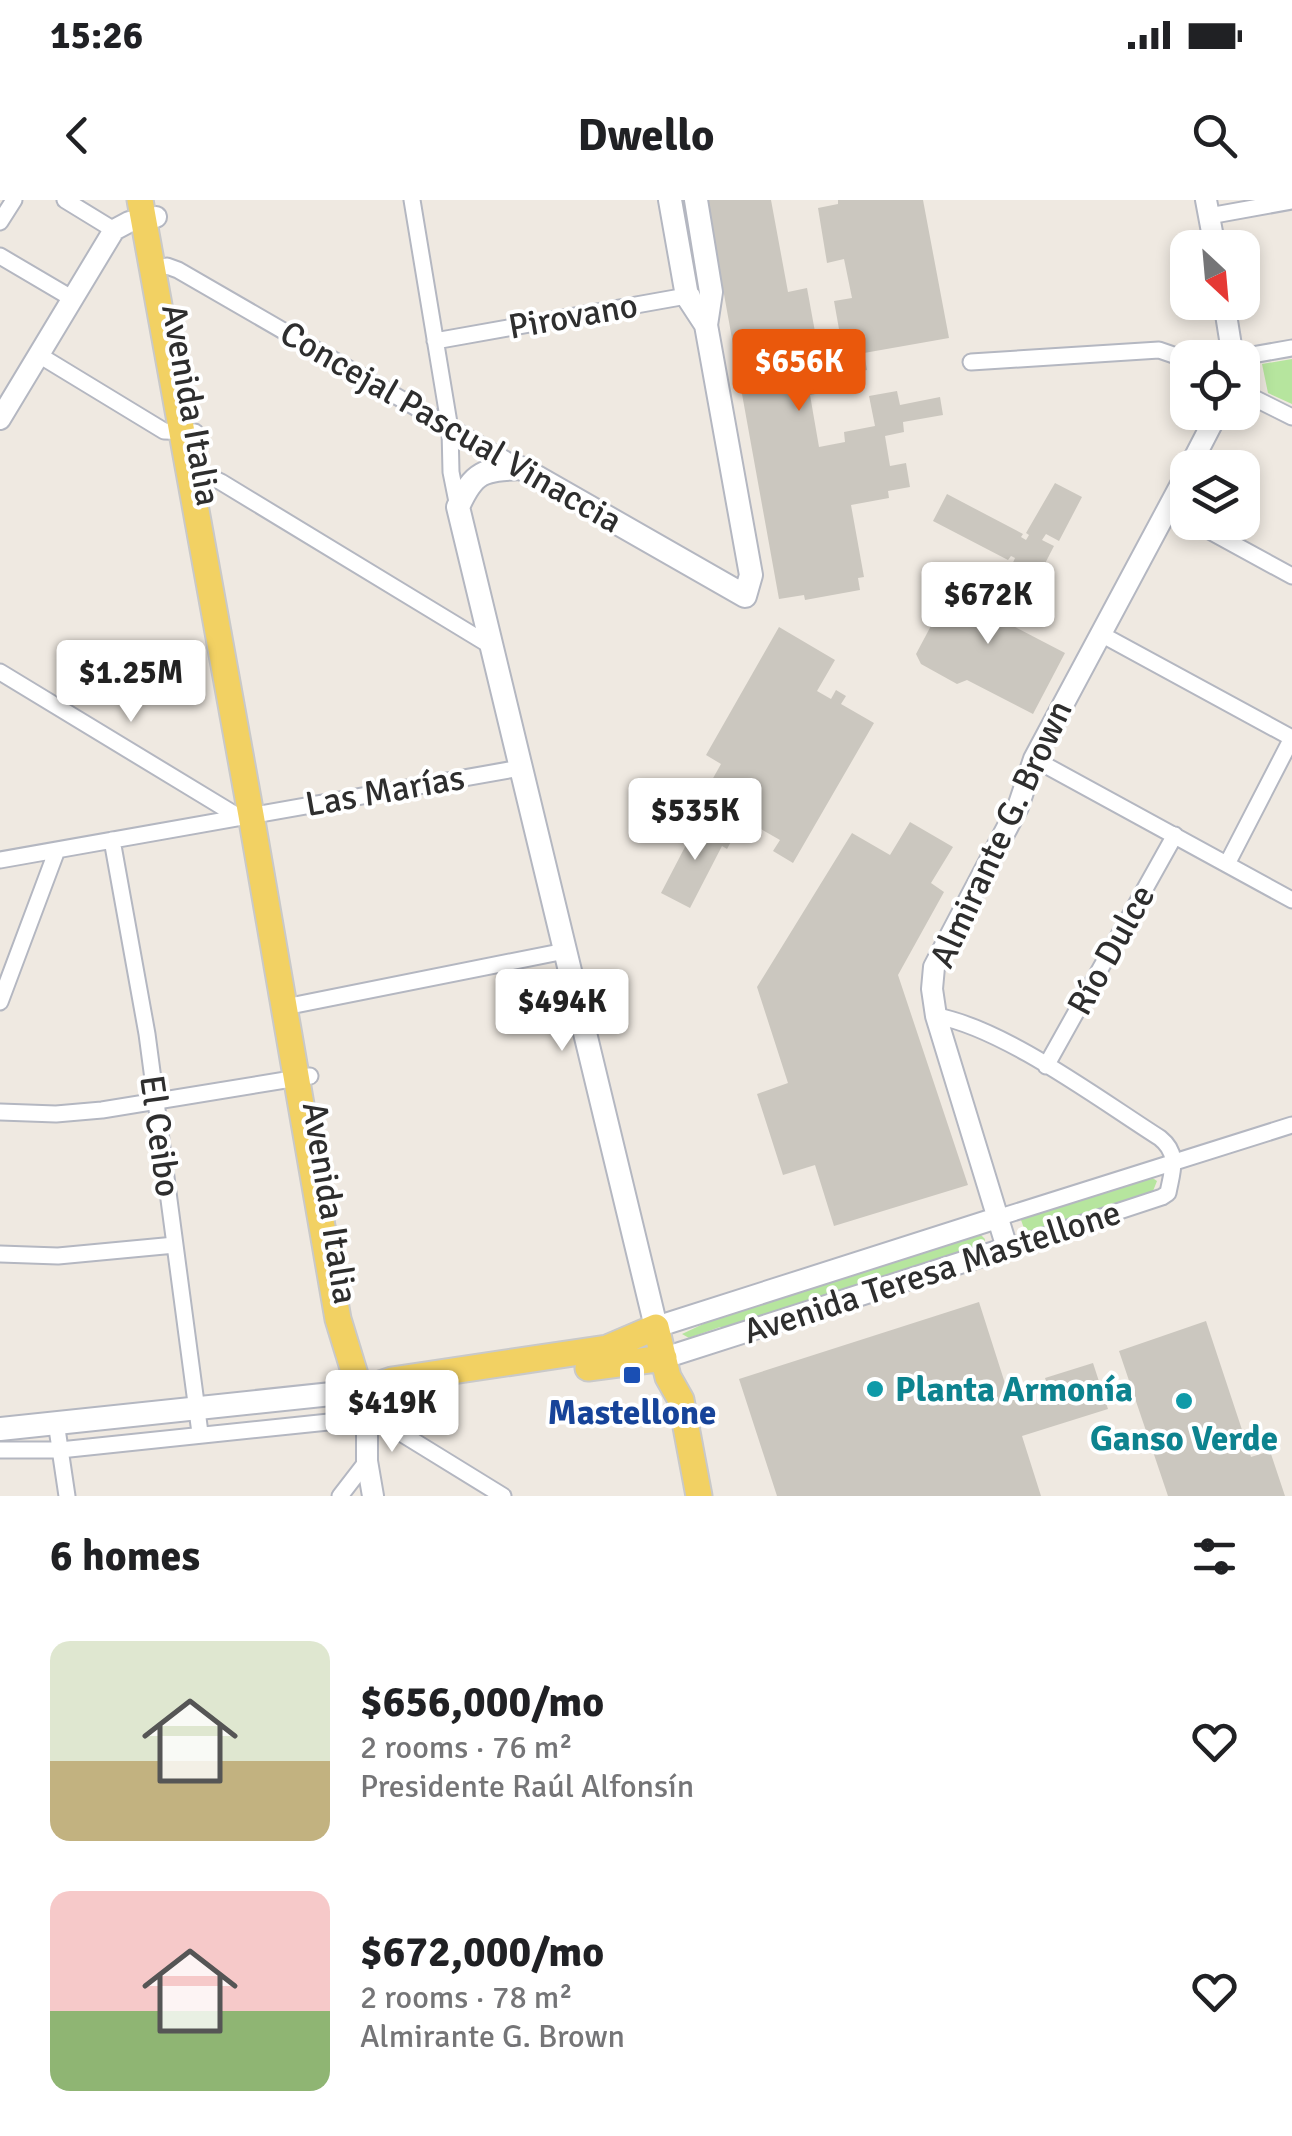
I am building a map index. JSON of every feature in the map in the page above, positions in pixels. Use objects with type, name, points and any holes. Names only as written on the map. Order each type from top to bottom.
[{"type":"main road","points":[[670,200],[687,296],[706,325]]},
{"type":"main road","points":[[696,200],[711,292],[706,325]]},
{"type":"main road","name":"Avenida Italia","points":[[148,209],[252,815],[349,1319],[349,1350],[360,1391]]},
{"type":"main road","name":"Concejal Pascual Vinaccia","points":[[521,468],[746,596],[751,575],[706,325]]},
{"type":"main road","points":[[521,468],[476,476],[458,507],[666,1368],[681,1400],[700,1496]]},
{"type":"main road","points":[[360,1391],[392,1380],[608,1348],[656,1327]]},
{"type":"main road","points":[[0,1429],[196,1406],[360,1391],[395,1394],[666,1368]]},
{"type":"main road","points":[[666,1368],[666,1404],[683,1496]]},
{"type":"main road","points":[[360,1391],[367,1418]]},
{"type":"street","points":[[0,222],[14,200]]},
{"type":"street","points":[[65,200],[114,230]]},
{"type":"street","points":[[412,200],[450,429],[458,507]]},
{"type":"street","points":[[1208,208],[1292,202]]},
{"type":"street","points":[[0,419],[114,230],[148,209]]},
{"type":"street","points":[[0,256],[73,299]]},
{"type":"street","name":"Concejal Pascual Vinaccia","points":[[160,268],[187,274],[521,468]]},
{"type":"street","name":"Pirovano","points":[[435,341],[711,292]]},
{"type":"street","points":[[1260,354],[1292,348]]},
{"type":"street","points":[[971,362],[1158,350],[1170,354]]},
{"type":"street","points":[[39,354],[164,431],[188,433]]},
{"type":"street","points":[[1260,401],[1292,417]]},
{"type":"street","points":[[196,474],[491,646]]},
{"type":"street","name":"Almirante G. Brown","points":[[1007,1248],[936,1016],[934,967],[1018,807],[1034,760],[1170,504]]},
{"type":"street","points":[[1225,540],[1292,576]]},
{"type":"street","points":[[1099,633],[1292,738],[1227,864]]},
{"type":"street","points":[[2,679],[252,815]]},
{"type":"street","points":[[1034,760],[1292,900]]},
{"type":"street","name":"Las Marías","points":[[0,860],[520,768]]},
{"type":"street","name":"Río Dulce","points":[[1046,1066],[1175,835]]},
{"type":"street","name":"El Ceibo","points":[[112,840],[147,1034],[200,1433]]},
{"type":"street","points":[[0,1002],[57,850]]},
{"type":"street","points":[[291,1006],[564,951]]},
{"type":"street","points":[[936,1016],[968,1023],[1046,1066],[1171,1146],[1175,1162]]},
{"type":"street","points":[[0,1112],[56,1114],[156,1103],[304,1077]]},
{"type":"street","name":"Avenida Teresa Mastellone","points":[[656,1327],[1292,1125]]},
{"type":"street","name":"Avenida Teresa Mastellone","points":[[666,1368],[1162,1198],[1168,1193],[1175,1162]]},
{"type":"street","points":[[0,1254],[58,1256],[175,1245]]},
{"type":"street","points":[[367,1418],[367,1461],[373,1496]]},
{"type":"street","points":[[0,1450],[60,1450],[367,1418],[391,1427],[503,1496]]},
{"type":"street","points":[[56,1422],[67,1496]]},
{"type":"street","points":[[340,1496],[367,1461]]},
{"type":"green space","points":[[1292,359],[1292,404],[1268,393],[1262,364]]},
{"type":"green space","points":[[1148,1175],[1157,1181],[1153,1191],[1025,1231],[1021,1220],[1026,1216]]},
{"type":"green space","points":[[978,1232],[985,1239],[983,1248],[728,1328],[689,1338],[682,1334],[731,1311]]},
{"type":"building","points":[[707,200],[771,200],[788,292],[807,288],[826,392],[810,395],[819,447],[845,442],[844,432],[875,426],[869,396],[897,391],[900,405],[940,397],[943,415],[903,422],[904,432],[885,436],[890,466],[906,463],[910,487],[888,491],[889,498],[851,505],[864,577],[858,578],[860,590],[805,600],[804,595],[779,599]]},
{"type":"building","points":[[838,200],[923,200],[949,338],[864,353],[867,370],[847,374],[834,301],[852,298],[844,259],[827,263],[818,208],[838,204]]},
{"type":"building","points":[[1055,483],[1082,497],[1059,541],[1046,534],[1042,540],[1054,546],[1036,581],[1011,567],[1015,558],[1011,556],[1008,560],[933,521],[947,494],[1023,534],[1021,537],[1026,540],[1026,533]]},
{"type":"building","points":[[968,574],[1004,593],[1006,604],[998,618],[1065,653],[1033,714],[967,680],[957,684],[921,664],[916,654],[957,577]]},
{"type":"building","points":[[779,627],[835,660],[817,691],[831,699],[836,690],[846,696],[841,704],[874,723],[793,863],[773,851],[780,840],[703,796],[721,764],[706,755]]},
{"type":"building","points":[[699,820],[733,838],[727,849],[722,846],[690,908],[661,893]]},
{"type":"building","points":[[910,822],[953,847],[931,883],[944,892],[898,975],[968,1185],[834,1226],[815,1165],[783,1175],[757,1094],[788,1083],[757,987],[852,833],[890,855]]},
{"type":"building","name":"Planta Armonía","points":[[979,1302],[1010,1399],[1048,1387],[1045,1378],[1093,1363],[1108,1409],[1022,1436],[1041,1496],[777,1496],[739,1379]]},
{"type":"building","name":"Ganso Verde","points":[[1206,1321],[1251,1457],[1270,1451],[1285,1496],[1168,1496],[1119,1351]]},
{"type":"place","name":"Mastellone","points":[[632,1375]]},
{"type":"place","name":"Planta Armonía","points":[[875,1389]]},
{"type":"place","name":"Ganso Verde","points":[[1184,1401]]}]
